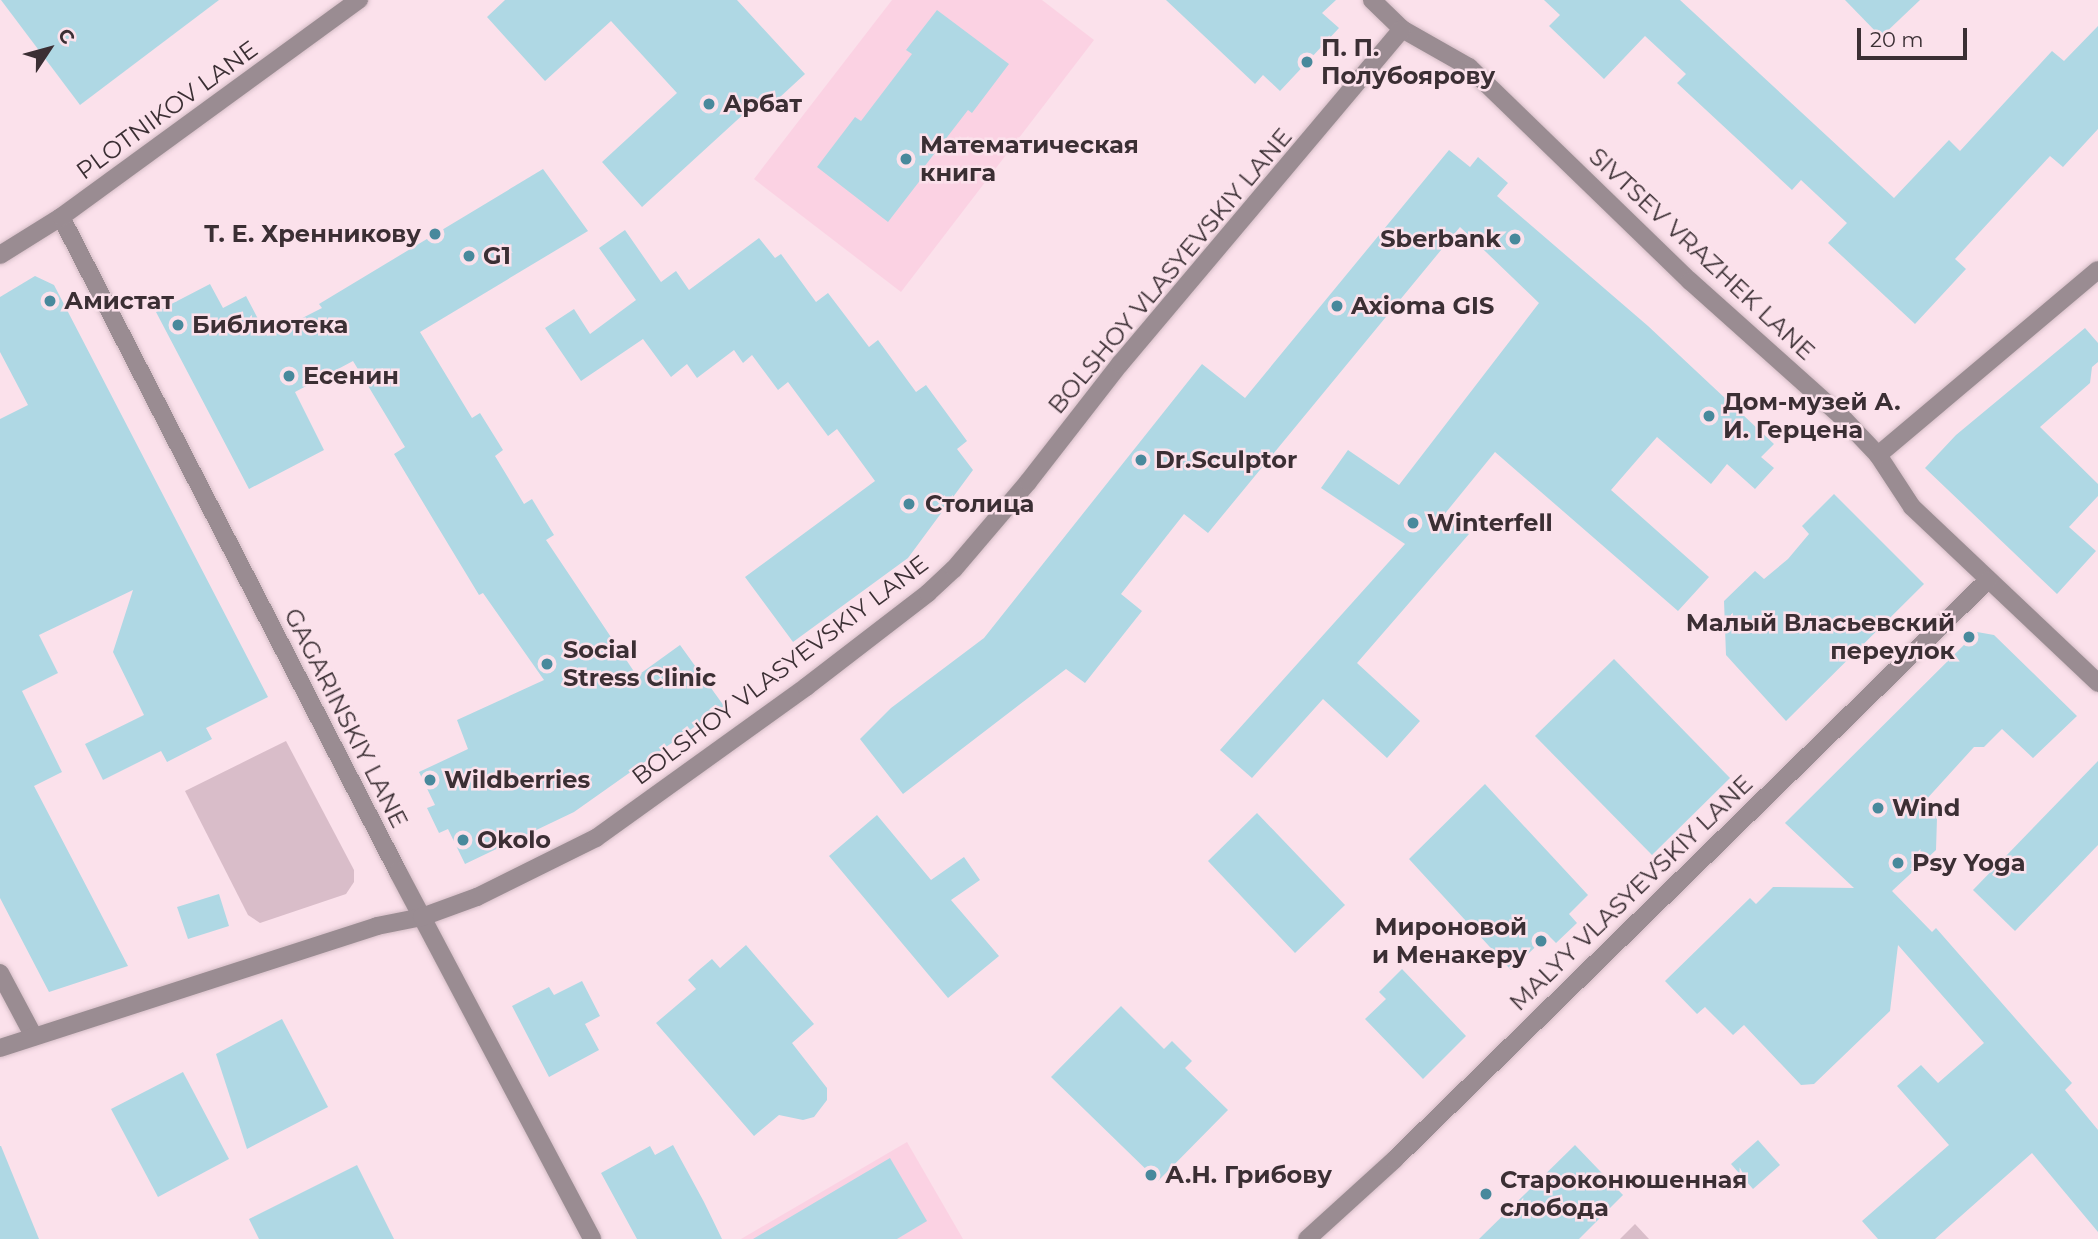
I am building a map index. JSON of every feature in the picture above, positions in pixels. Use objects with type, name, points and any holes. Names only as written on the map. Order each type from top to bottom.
[{"type":"street","name":"PLOTNIKOV LANE","points":[[0,255],[61,217],[359,0]]},
{"type":"street","name":"SIVTSEV VRAZHEK LANE","points":[[1372,0],[1402,29],[1469,67],[1690,282],[1840,415],[1878,455],[1912,507],[2098,683]]},
{"type":"street","name":"BOLSHOY VLASYEVSKIY LANE","points":[[0,1048],[377,926],[422,917],[477,897],[596,838],[806,687],[928,593],[1012,502],[1120,364],[1402,29]]},
{"type":"street","name":"GAGARINSKIY LANE","points":[[61,217],[422,917],[592,1239]]},
{"type":"street","points":[[1878,455],[2098,270]]},
{"type":"street","name":"MALYY VLASYEVSKIY LANE","points":[[1307,1239],[1402,1153],[1851,710],[1988,580]]},
{"type":"street","points":[[0,973],[34,1037]]},
{"type":"shaded area","points":[[892,0],[1042,0],[1094,40],[901,292],[754,179]]},
{"type":"shaded area","points":[[286,741],[354,870],[354,882],[346,894],[260,923],[248,915],[185,791]]},
{"type":"shaded area","points":[[907,1142],[963,1239],[741,1239]]},
{"type":"shaded area","points":[[1635,1224],[1649,1239],[1620,1239]]},
{"type":"building","points":[[1,0],[219,0],[80,105]]},
{"type":"building","name":"Арбат","points":[[505,0],[737,0],[805,74],[767,109],[759,100],[642,207],[602,162],[677,93],[611,21],[545,81],[487,17]]},
{"type":"building","points":[[1166,0],[1336,0],[1322,13],[1339,28],[1280,91],[1263,75],[1255,84]]},
{"type":"building","points":[[1544,0],[1680,0],[1894,198],[1949,140],[1960,151],[2052,51],[2064,61],[2098,26],[2098,129],[2063,167],[2050,156],[1955,259],[1966,269],[1915,324],[1828,243],[1847,223],[1801,180],[1792,190],[1677,83],[1686,74],[1645,36],[1604,79],[1549,26],[1560,15]]},
{"type":"building","points":[[1845,0],[1920,0],[1881,37]]},
{"type":"building","points":[[937,10],[1009,64],[972,113],[968,110],[921,171],[925,174],[888,222],[817,167],[855,117],[861,121],[912,54],[906,50]]},
{"type":"building","points":[[1449,150],[1470,167],[1478,157],[1508,183],[1497,196],[1648,326],[1774,444],[1761,457],[1774,468],[1755,489],[1727,464],[1711,484],[1657,437],[1611,490],[1709,577],[1678,611],[1495,452],[1443,516],[1469,534],[1357,663],[1420,721],[1387,758],[1323,699],[1252,778],[1220,750],[1405,544],[1321,488],[1348,450],[1399,485],[1539,303],[1460,227],[1208,533],[1184,514],[1121,594],[1142,611],[1085,683],[1066,669],[903,794],[860,739],[891,708],[984,638],[1202,364],[1245,398]]},
{"type":"building","points":[[543,169],[588,231],[420,332],[472,418],[480,413],[503,450],[495,456],[524,504],[532,499],[554,535],[546,540],[637,676],[680,645],[724,706],[574,812],[465,864],[448,829],[439,833],[427,808],[435,805],[419,772],[468,749],[457,720],[544,680],[483,593],[479,595],[394,454],[405,447],[353,361],[295,392],[324,450],[249,489],[156,312],[210,284],[223,308],[246,296],[267,336],[322,308],[319,304]]},
{"type":"building","points":[[625,230],[661,282],[676,271],[689,290],[759,238],[775,258],[781,254],[816,302],[828,293],[869,347],[878,340],[916,392],[926,385],[967,441],[957,449],[973,470],[908,558],[793,642],[745,577],[875,481],[837,429],[828,436],[788,382],[778,390],[752,355],[743,363],[734,350],[697,378],[687,364],[671,377],[643,339],[581,381],[545,328],[574,309],[590,334],[636,300],[599,248]]},
{"type":"building","points":[[35,276],[54,285],[268,697],[206,728],[212,739],[167,762],[161,751],[103,780],[85,744],[144,715],[113,652],[133,590],[39,635],[58,673],[22,691],[62,772],[34,786],[128,966],[49,992],[0,898],[0,419],[28,405],[0,352],[0,297]]},
{"type":"building","points":[[2085,328],[2098,343],[2098,362],[2092,367],[2090,383],[2040,427],[2098,484],[2098,496],[2069,527],[2096,551],[2057,594],[1925,468],[1956,435]]},
{"type":"building","points":[[1834,494],[1924,584],[1786,721],[1726,655],[1724,601],[1755,571],[1764,579],[1788,559],[1809,534],[1802,526]]},
{"type":"building","points":[[1977,632],[1994,635],[2077,716],[2033,758],[2002,729],[1984,747],[1974,747],[1924,802],[1937,818],[1936,850],[1892,891],[1932,932],[1936,928],[2072,1083],[2065,1090],[2098,1130],[2098,1232],[2032,1153],[1935,1239],[1878,1239],[1862,1221],[1949,1145],[1897,1086],[1921,1065],[1938,1083],[1984,1043],[1898,945],[1890,1011],[1814,1084],[1801,1085],[1744,1025],[1733,1035],[1705,1007],[1697,1014],[1665,981],[1750,898],[1756,904],[1773,887],[1854,888],[1785,823]]},
{"type":"building","points":[[1614,659],[1730,778],[1652,855],[1535,736]]},
{"type":"building","points":[[2098,761],[2098,845],[2015,931],[1973,890]]},
{"type":"building","points":[[1485,784],[1588,895],[1569,914],[1577,923],[1556,943],[1548,935],[1511,970],[1409,859]]},
{"type":"building","points":[[1257,813],[1345,905],[1295,953],[1208,861]]},
{"type":"building","points":[[877,815],[931,880],[964,857],[980,880],[951,900],[999,956],[948,998],[829,856]]},
{"type":"building","points":[[219,894],[229,926],[188,939],[177,907]]},
{"type":"building","points":[[746,945],[814,1024],[792,1043],[827,1088],[827,1100],[814,1117],[803,1120],[779,1115],[754,1136],[656,1023],[696,989],[688,980],[699,970],[712,959],[720,968]]},
{"type":"building","points":[[1402,969],[1466,1036],[1423,1079],[1365,1019],[1386,999],[1379,992]]},
{"type":"building","points":[[582,981],[600,1016],[585,1024],[599,1050],[549,1077],[512,1006],[549,987],[554,995]]},
{"type":"building","points":[[1121,1006],[1164,1049],[1172,1041],[1192,1061],[1185,1068],[1228,1110],[1158,1181],[1051,1077]]},
{"type":"building","points":[[282,1019],[328,1107],[247,1149],[216,1054]]},
{"type":"building","points":[[183,1072],[229,1159],[158,1197],[111,1109]]},
{"type":"building","points":[[1758,1140],[1780,1165],[1753,1189],[1731,1164]]},
{"type":"building","points":[[673,1145],[722,1239],[637,1239],[601,1173],[650,1146],[655,1155]]},
{"type":"building","points":[[1575,1145],[1623,1195],[1579,1239],[1479,1239]]},
{"type":"building","points":[[1,1146],[39,1239],[0,1239]]},
{"type":"building","points":[[890,1158],[927,1221],[897,1239],[753,1239]]},
{"type":"building","points":[[357,1165],[394,1239],[259,1239],[249,1219]]},
{"type":"place","name":"П. П. Полубоярову","points":[[1307,62]]},
{"type":"place","name":"Арбат","points":[[709,104]]},
{"type":"place","name":"Математическая книга","points":[[906,159]]},
{"type":"place","name":"Т. Е. Хренникову","points":[[435,234]]},
{"type":"place","name":"Sberbank","points":[[1515,239]]},
{"type":"place","name":"G1","points":[[469,256]]},
{"type":"place","name":"Амистат","points":[[50,301]]},
{"type":"place","name":"Axioma GIS","points":[[1337,306]]},
{"type":"place","name":"Библиотека","points":[[178,325]]},
{"type":"place","name":"Есенин","points":[[289,376]]},
{"type":"place","name":"Дом-музей А. И. Герцена","points":[[1709,416]]},
{"type":"place","name":"Dr.Sculptor","points":[[1141,460]]},
{"type":"place","name":"Столица","points":[[909,504]]},
{"type":"place","name":"Winterfell","points":[[1413,523]]},
{"type":"place","name":"Малый Власьевский переулок","points":[[1969,637]]},
{"type":"place","name":"Social Stress Clinic","points":[[547,664]]},
{"type":"place","name":"Wildberries","points":[[430,780]]},
{"type":"place","name":"Wind","points":[[1878,808]]},
{"type":"place","name":"Okolo","points":[[463,840]]},
{"type":"place","name":"Psy Yoga","points":[[1898,863]]},
{"type":"place","name":"Мироновой и Менакеру","points":[[1541,941]]},
{"type":"place","name":"А.Н. Грибову","points":[[1151,1175]]},
{"type":"place","name":"Староконюшенная слобода","points":[[1486,1194]]}]
